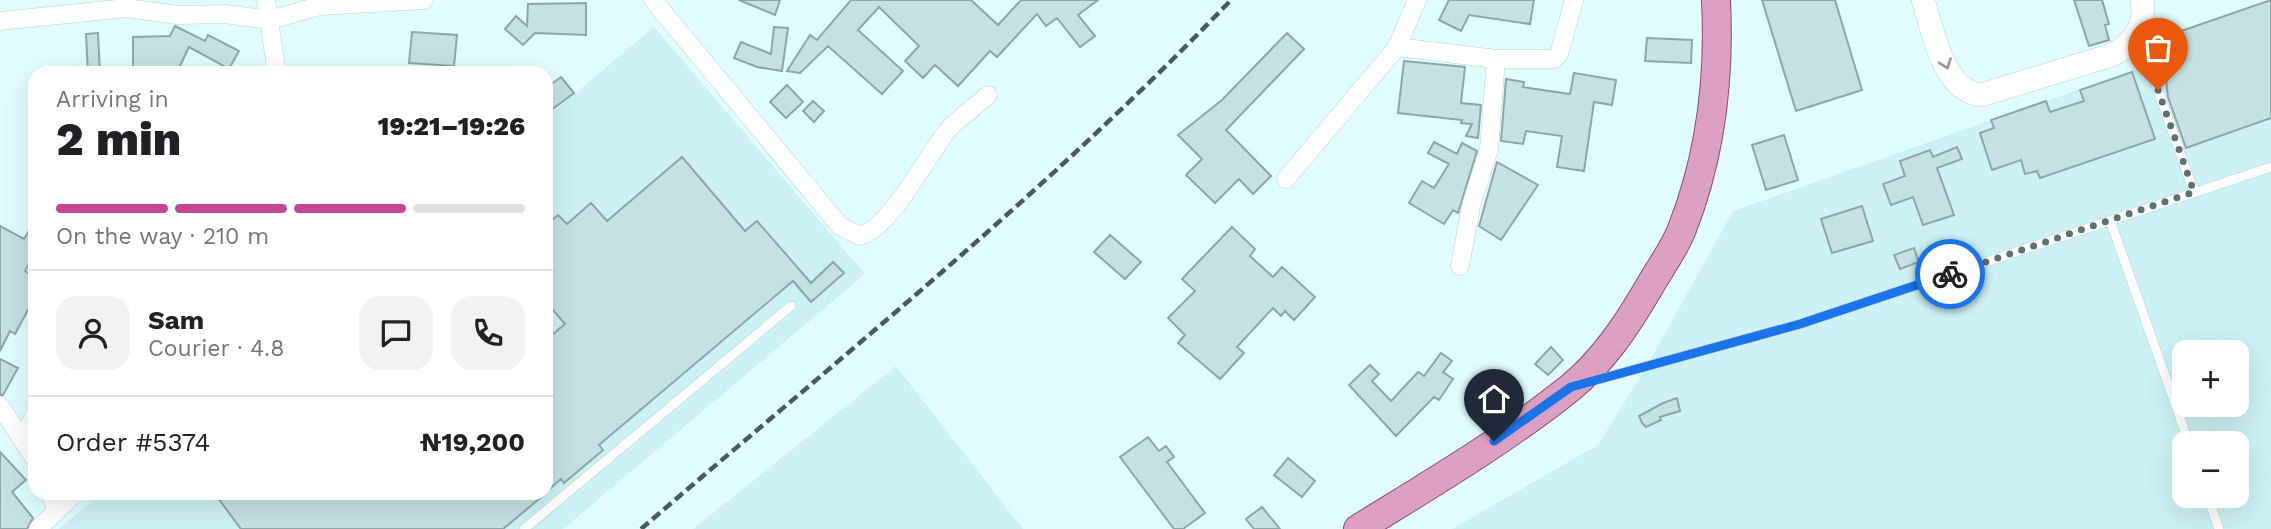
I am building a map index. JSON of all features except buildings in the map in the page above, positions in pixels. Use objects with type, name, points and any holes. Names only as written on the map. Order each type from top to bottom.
[{"type":"main road","points":[[1357,529],[1475,455],[1571,387],[1624,331],[1681,231],[1705,160],[1714,105],[1718,38],[1716,0]]},
{"type":"street","points":[[266,0],[276,66]]},
{"type":"street","points":[[0,21],[127,8],[178,8],[270,20],[319,6],[424,0]]},
{"type":"street","points":[[653,0],[841,226],[860,236],[873,232],[893,210],[949,128],[988,95]]},
{"type":"street","points":[[1286,179],[1397,47],[1417,0]]},
{"type":"street","points":[[1397,47],[1496,59],[1554,60],[1559,54],[1574,0]]},
{"type":"street","points":[[1923,0],[1949,74],[1962,90],[1971,94],[1991,94],[2112,55],[2132,41],[2143,22],[2143,0]]},
{"type":"street","points":[[1460,266],[1471,206],[1489,149],[1496,59]]},
{"type":"street","points":[[0,406],[28,447]]},
{"type":"street","points":[[23,439],[28,429]]},
{"type":"street","points":[[38,529],[54,502]]},
{"type":"lane","points":[[2132,41],[2149,65],[2194,192]]},
{"type":"lane","points":[[1571,387],[1800,324],[2271,167]]},
{"type":"lane","points":[[2110,220],[2185,431]]},
{"type":"lane","points":[[524,529],[791,306]]},
{"type":"lane","points":[[2212,508],[2219,529]]},
{"type":"shaded area","points":[[2271,0],[2271,529],[1452,529],[1598,445],[1648,364],[1733,211],[2149,65],[2164,70],[2161,38]]},
{"type":"shaded area","points":[[654,27],[865,274],[563,529],[59,529],[94,500],[553,500],[553,112]]},
{"type":"shaded area","points":[[896,366],[1023,529],[693,529]]},
{"type":"railway","points":[[641,529],[1017,206],[1161,71],[1231,0]]},
{"type":"way so far","points":[[1950,274],[2194,192],[2158,90]]},
{"type":"route","points":[[1494,441],[1571,387],[1800,324],[1950,274]]}]
